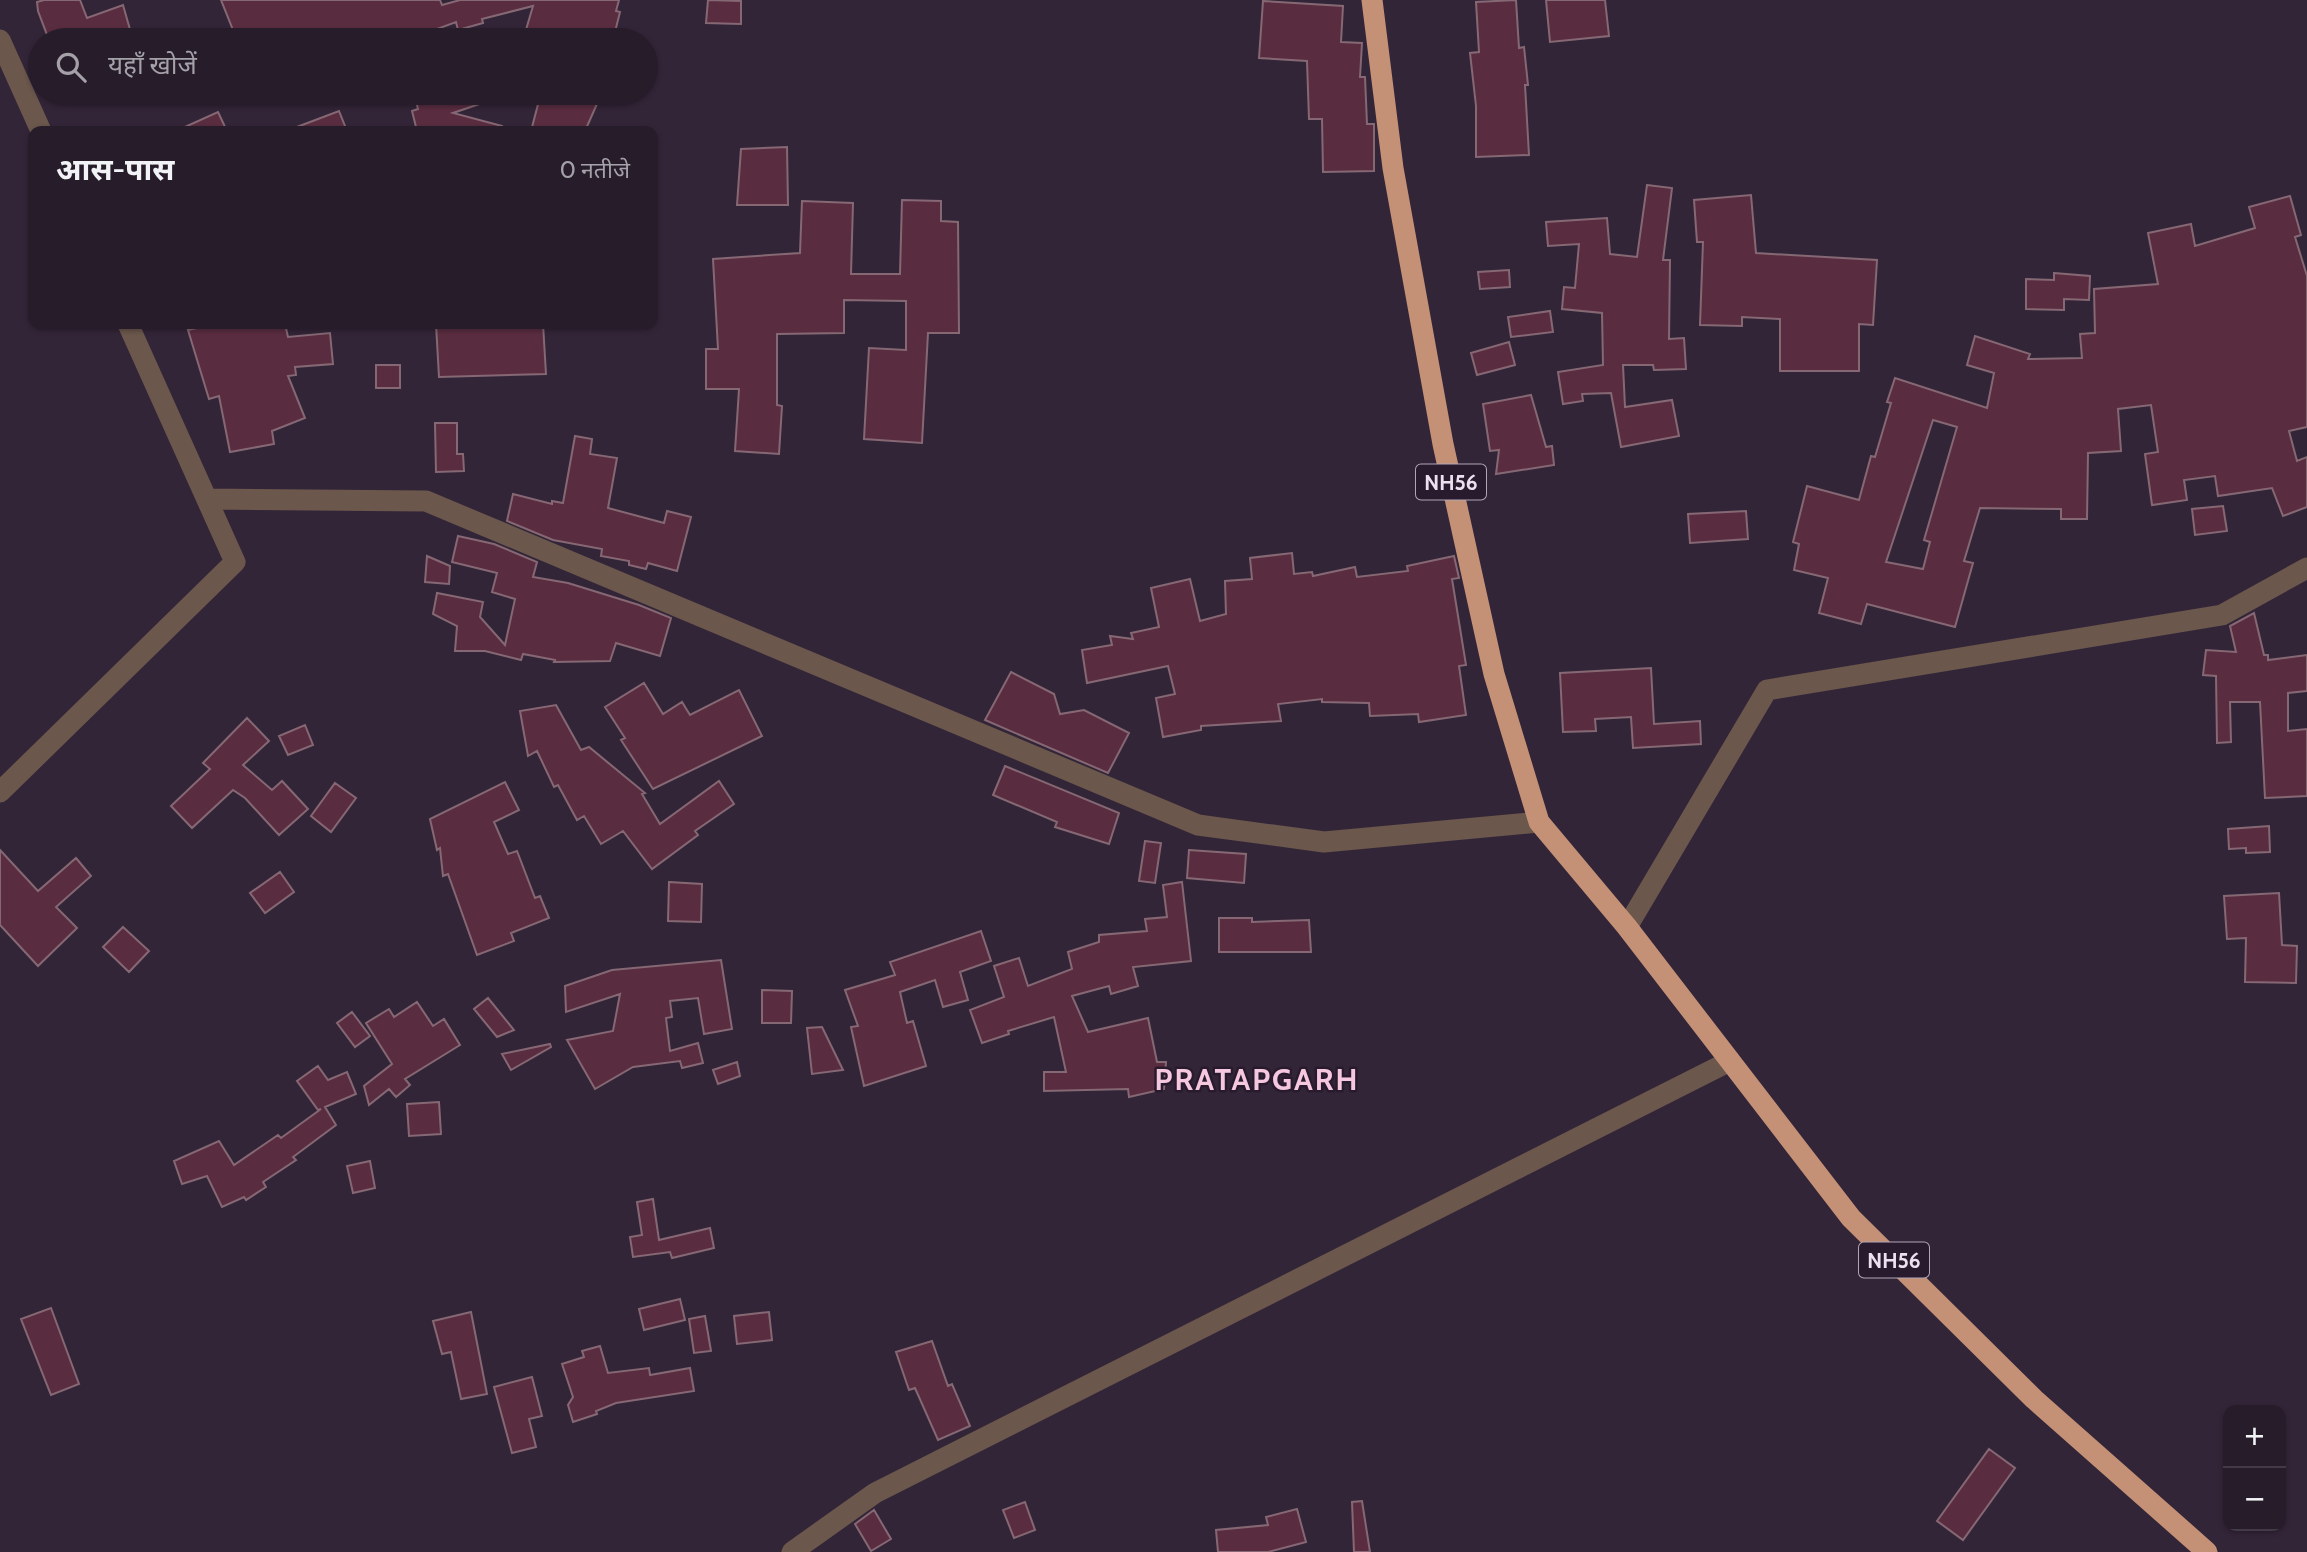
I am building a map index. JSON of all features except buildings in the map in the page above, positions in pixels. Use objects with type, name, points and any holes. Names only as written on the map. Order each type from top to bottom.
[{"type":"highway","name":"NH56","points":[[1372,0],[1392,168],[1443,444],[1494,674],[1539,822],[1627,927],[1852,1218],[2034,1399],[2207,1552]]},
{"type":"street","points":[[0,40],[28,102]]},
{"type":"street","points":[[29,105],[39,126]]},
{"type":"street","points":[[0,792],[235,562],[130,329]]},
{"type":"street","points":[[207,499],[426,501],[1198,825],[1324,842],[1539,822]]},
{"type":"street","points":[[1627,927],[1767,690],[2222,615],[2307,568]]},
{"type":"street","points":[[792,1552],[875,1493],[1730,1060]]},
{"type":"district","name":"PRATAPGARH","points":[[1257,1079]]}]
